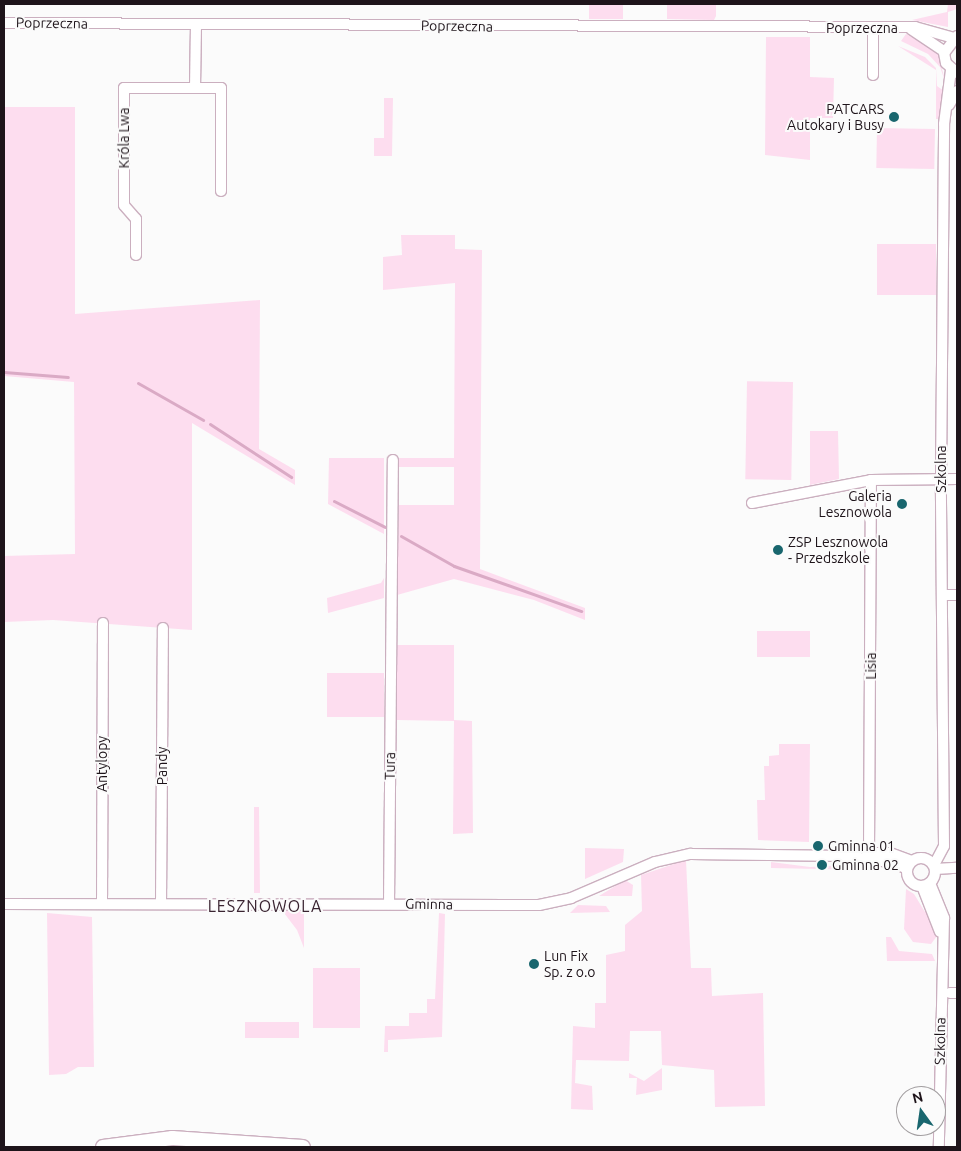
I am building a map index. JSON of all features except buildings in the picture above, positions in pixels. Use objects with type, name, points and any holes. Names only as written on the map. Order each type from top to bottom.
[{"type":"main road","points":[[103,1147],[172,1138],[303,1147]]},
{"type":"street","name":"Poprzeczna","points":[[4,22],[910,28],[955,37]]},
{"type":"street","points":[[195,88],[196,24]]},
{"type":"street","points":[[873,28],[873,75]]},
{"type":"street","name":"Poprzeczna","points":[[910,28],[944,51]]},
{"type":"street","points":[[954,72],[944,51],[955,37]]},
{"type":"street","name":"Szkolna","points":[[940,1147],[941,935],[944,918],[926,884],[942,834],[943,595],[941,479],[944,124],[954,72]]},
{"type":"street","name":"Króla Lwa","points":[[136,255],[136,219],[124,205],[124,88],[221,88],[221,191]]},
{"type":"street","name":"Szkolna","points":[[949,105],[957,91]]},
{"type":"street","name":"Tura","points":[[389,904],[393,460]]},
{"type":"street","points":[[752,503],[871,480],[957,480]]},
{"type":"street","name":"Lisia","points":[[869,852],[871,480]]},
{"type":"street","points":[[943,595],[957,595]]},
{"type":"street","name":"Antylopy","points":[[102,904],[103,624]]},
{"type":"street","name":"Pandy","points":[[161,904],[163,628]]},
{"type":"street","name":"Gminna","points":[[846,856],[869,852],[910,865]]},
{"type":"street","name":"Gminna","points":[[4,904],[550,904],[680,856],[846,856],[910,865]]},
{"type":"street","points":[[910,865],[932,864],[957,868]]},
{"type":"street","name":"Szkolna","points":[[910,865],[911,881],[926,884]]},
{"type":"shaded area","points":[[589,4],[623,4],[623,19],[589,19]]},
{"type":"shaded area","points":[[667,4],[716,4],[716,16],[714,20],[667,19]]},
{"type":"shaded area","points":[[948,4],[957,4],[957,9],[948,12],[948,27],[912,20],[947,12]]},
{"type":"shaded area","points":[[906,34],[937,50],[946,84],[940,67],[928,54],[901,41]]},
{"type":"shaded area","points":[[766,37],[810,37],[810,77],[834,78],[833,118],[810,118],[810,160],[765,155]]},
{"type":"shaded area","points":[[898,46],[925,57],[936,68],[937,86],[944,91],[940,119],[936,119],[936,70]]},
{"type":"shaded area","points":[[384,98],[393,98],[392,156],[374,156],[374,138],[384,138]]},
{"type":"shaded area","points":[[4,107],[75,107],[75,314],[260,300],[259,449],[295,470],[295,485],[192,423],[192,630],[53,620],[4,622],[4,556],[75,554],[74,382],[4,376]]},
{"type":"shaded area","points":[[877,128],[935,129],[934,169],[876,168]]},
{"type":"shaded area","points":[[401,235],[455,235],[455,249],[482,250],[480,569],[585,608],[585,620],[534,600],[454,579],[397,595],[399,505],[454,505],[454,467],[399,467],[399,458],[454,458],[455,283],[383,290],[383,257],[402,255]]},
{"type":"shaded area","points":[[877,244],[936,244],[936,295],[877,295]]},
{"type":"shaded area","points":[[747,381],[793,382],[791,480],[745,479]]},
{"type":"shaded area","points":[[810,431],[838,431],[839,479],[810,485]]},
{"type":"shaded area","points":[[329,458],[384,458],[384,534],[328,504]]},
{"type":"shaded area","points":[[384,578],[384,598],[328,613],[327,598],[381,583]]},
{"type":"shaded area","points":[[757,631],[810,631],[810,657],[757,657]]},
{"type":"shaded area","points":[[397,645],[454,645],[454,720],[472,721],[473,833],[453,834],[454,721],[397,720]]},
{"type":"shaded area","points":[[327,673],[384,673],[384,717],[327,717]]},
{"type":"shaded area","points":[[779,744],[810,744],[809,842],[758,840],[757,800],[765,800],[764,766],[769,766],[769,756],[779,755]]},
{"type":"shaded area","points":[[254,807],[259,807],[260,893],[254,893]]},
{"type":"shaded area","points":[[585,848],[624,849],[623,862],[585,879]]},
{"type":"shaded area","points":[[686,860],[691,968],[711,968],[712,996],[763,993],[765,1106],[715,1107],[714,1070],[662,1065],[661,1031],[630,1031],[629,1061],[576,1060],[575,1083],[592,1086],[593,1110],[571,1109],[573,1026],[595,1028],[595,1003],[606,1003],[606,955],[625,951],[625,925],[642,911],[641,875]]},
{"type":"shaded area","points":[[771,862],[810,867],[867,864],[866,870],[771,868]]},
{"type":"shaded area","points":[[625,880],[633,885],[632,896],[599,896]]},
{"type":"shaded area","points":[[906,889],[914,894],[925,912],[929,911],[937,936],[931,944],[913,942],[904,929]]},
{"type":"shaded area","points":[[578,905],[606,906],[610,912],[570,913]]},
{"type":"shaded area","points":[[281,909],[304,910],[304,948],[297,930]]},
{"type":"shaded area","points":[[47,913],[92,917],[94,1067],[78,1067],[66,1074],[49,1075]]},
{"type":"shaded area","points":[[439,913],[445,914],[442,1037],[388,1040],[388,1052],[384,1052],[385,1026],[409,1026],[409,1013],[427,1013],[427,999],[435,999]]},
{"type":"shaded area","points":[[886,937],[891,937],[899,951],[932,954],[935,961],[887,961]]},
{"type":"shaded area","points":[[313,968],[360,968],[360,1028],[313,1028]]},
{"type":"shaded area","points":[[245,1022],[299,1022],[299,1038],[245,1038]]},
{"type":"shaded area","points":[[662,1068],[662,1090],[636,1095],[637,1078],[629,1078],[629,1073],[644,1081]]},
{"type":"waterway","points":[[4,372],[68,377]]},
{"type":"waterway","points":[[138,383],[203,420]]},
{"type":"waterway","points":[[210,424],[291,477]]},
{"type":"waterway","points":[[334,501],[385,527]]},
{"type":"waterway","points":[[401,536],[454,566],[581,611]]},
{"type":"place","name":"PATCARS Autokary i Busy","points":[[894,117]]},
{"type":"place","name":"Galeria Lesznowola","points":[[902,504]]},
{"type":"place","name":"ZSP Lesznowola - Przedszkole","points":[[778,550]]},
{"type":"place","name":"Gminna 01","points":[[818,846]]},
{"type":"place","name":"Gminna 02","points":[[822,865]]},
{"type":"place","name":"Lun Fix Sp. z o.o","points":[[534,964]]},
{"type":"district","name":"LESZNOWOLA","points":[[265,906]]}]
